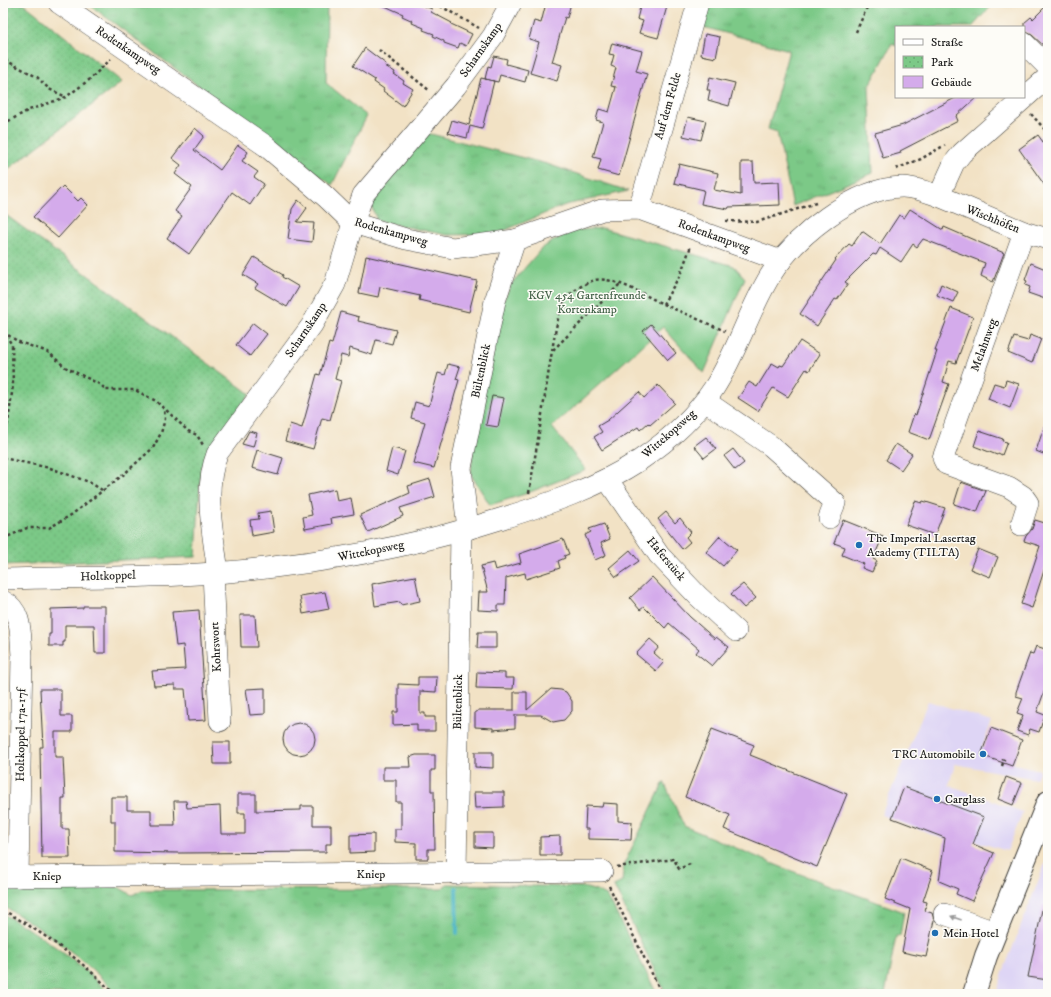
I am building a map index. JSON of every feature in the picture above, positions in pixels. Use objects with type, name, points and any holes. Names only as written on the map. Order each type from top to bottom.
[{"type":"main road","points":[[974,994],[995,932],[1048,802]]},
{"type":"street","name":"Rodenkampweg","points":[[59,3],[266,146],[326,197],[353,223],[406,239],[453,248],[515,240],[602,210],[639,209],[781,261]]},
{"type":"street","name":"Scharnskamp","points":[[215,572],[210,499],[211,469],[217,454],[312,325],[335,284],[363,195],[443,101],[493,36],[511,3]]},
{"type":"street","name":"Auf dem Felde","points":[[639,209],[698,3]]},
{"type":"street","points":[[1025,44],[1048,67]]},
{"type":"street","points":[[1025,98],[1048,78]]},
{"type":"street","points":[[939,196],[958,157],[1025,98]]},
{"type":"street","name":"Wittekopsweg","points":[[215,572],[279,567],[375,552],[465,530],[526,511],[576,493],[607,479],[639,460],[662,443],[689,420],[705,401],[722,375],[765,285],[781,261],[817,225],[855,200],[879,191],[902,187],[913,188],[939,196]]},
{"type":"street","name":"Wischhöfen","points":[[939,196],[1024,232],[1048,240]]},
{"type":"street","name":"Melahnweg","points":[[1021,525],[1028,503],[1023,496],[1008,487],[946,464],[943,458],[1024,232]]},
{"type":"street","name":"Bültenblick","points":[[456,874],[465,530],[461,468],[495,302],[515,240]]},
{"type":"street","points":[[705,401],[770,446],[835,503],[830,518]]},
{"type":"street","name":"Haferstück","points":[[607,479],[660,555],[698,596],[736,631]]},
{"type":"street","name":"Holtkoppel","points":[[3,579],[215,572]]},
{"type":"street","name":"Kohrswort","points":[[215,572],[220,721]]},
{"type":"street","name":"Holtkoppel 17a-17f","points":[[3,601],[15,610],[19,623],[22,655],[10,877]]},
{"type":"street","name":"Kniep","points":[[10,877],[456,874],[607,870]]},
{"type":"street","points":[[944,914],[995,932]]},
{"type":"path","points":[[434,3],[493,36]]},
{"type":"path","points":[[856,32],[869,3]]},
{"type":"path","points":[[3,124],[29,110],[66,97],[89,80],[123,47]]},
{"type":"path","points":[[379,50],[443,101]]},
{"type":"path","points":[[3,105],[4,59],[37,77],[49,89],[66,97]]},
{"type":"path","points":[[1021,101],[1048,133]]},
{"type":"path","points":[[894,170],[921,159],[948,144]]},
{"type":"path","points":[[721,221],[757,222],[801,209],[821,200]]},
{"type":"path","points":[[663,304],[680,275],[697,230]]},
{"type":"path","points":[[526,511],[552,351],[562,306],[571,293],[584,284],[596,280],[609,281],[620,284],[740,337]]},
{"type":"path","points":[[552,351],[620,284]]},
{"type":"path","points":[[3,332],[12,345],[13,385],[8,423],[3,437]]},
{"type":"path","points":[[6,335],[19,342],[48,352],[65,367],[101,385],[106,390],[135,390],[156,401],[169,410],[188,431],[197,435],[204,446],[217,454]]},
{"type":"path","points":[[3,535],[9,536],[27,528],[49,528],[71,514],[137,464],[153,448],[161,433],[165,419],[164,409],[156,401]]},
{"type":"path","points":[[3,458],[50,468],[89,482],[102,490]]},
{"type":"path","points":[[1002,759],[1004,760],[1002,766]]},
{"type":"path","points":[[662,994],[607,870],[674,859],[679,869],[690,864],[689,861]]},
{"type":"path","points":[[3,910],[62,948],[99,978],[114,994]]},
{"type":"shaded area","name":"Carglass","points":[[928,701],[992,721],[982,747],[996,753],[994,759],[1040,770],[1036,779],[955,764],[949,785],[1023,812],[1007,851],[949,833],[943,839],[881,815]]},
{"type":"shaded area","points":[[1046,861],[1048,862],[1048,994],[996,994],[1005,967]]},
{"type":"green space","points":[[3,3],[23,3],[122,82],[3,173]]},
{"type":"green space","points":[[87,3],[129,3],[142,8],[171,3],[327,3],[326,83],[367,116],[332,185]]},
{"type":"green space","points":[[710,3],[994,3],[973,26],[895,26],[895,46],[892,44],[869,87],[873,173],[793,206],[777,132],[768,129],[789,50],[703,27]]},
{"type":"green space","points":[[427,133],[547,164],[628,191],[565,205],[496,234],[447,235],[377,221],[369,199]]},
{"type":"green space","points":[[3,213],[250,394],[201,467],[196,557],[3,565]]},
{"type":"green space","name":"KGV 454 Gartenfreunde Kortenkamp","points":[[602,228],[734,266],[745,278],[704,373],[663,327],[552,427],[586,470],[525,494],[490,505],[471,475],[474,430],[499,310],[511,284],[542,248],[570,231]]},
{"type":"green space","points":[[664,782],[684,826],[781,867],[904,912],[900,936],[896,936],[885,994],[666,994],[614,886],[622,882],[624,864]]},
{"type":"green space","points":[[447,884],[583,887],[597,891],[608,897],[657,994],[117,994],[92,969],[64,946],[3,906],[3,887],[118,887],[132,895],[142,890],[442,889]]},
{"type":"green space","points":[[3,914],[60,950],[86,971],[110,994],[3,994]]},
{"type":"building","points":[[378,3],[417,3],[432,9],[431,12],[472,34],[466,46],[460,43],[458,48],[444,43],[444,41],[433,36],[434,34],[423,30],[424,28],[412,23],[413,21],[402,16],[403,14]]},
{"type":"building","points":[[546,3],[571,3],[567,18],[565,17],[552,62],[562,65],[557,81],[530,73],[539,42],[529,39],[534,21],[541,23]]},
{"type":"building","points":[[641,3],[668,3],[658,38],[639,33],[643,21],[637,19]]},
{"type":"building","points":[[1048,4],[1048,42],[1044,46],[1032,35],[1025,32],[1024,23],[1031,17],[1033,19]]},
{"type":"building","points":[[705,34],[720,37],[716,58],[701,55]]},
{"type":"building","points":[[612,43],[642,51],[636,71],[647,74],[619,176],[598,170],[601,159],[593,157],[603,122],[596,120],[599,109],[609,112],[616,87],[611,86],[616,68],[611,66],[614,55],[609,54]]},
{"type":"building","points":[[365,48],[386,64],[385,66],[395,72],[394,74],[404,81],[403,83],[413,89],[403,106],[383,91],[384,89],[374,82],[375,80],[353,66]]},
{"type":"building","points":[[494,56],[507,59],[506,64],[528,70],[525,82],[500,75],[498,82],[485,79],[488,66],[491,67]]},
{"type":"building","points":[[710,77],[735,83],[729,106],[708,100],[710,90],[707,90]]},
{"type":"building","points":[[481,78],[494,81],[482,129],[470,126],[467,138],[448,133],[452,120],[469,125]]},
{"type":"building","points":[[955,98],[976,98],[956,116],[958,121],[900,151],[901,153],[883,158],[875,133],[903,125]]},
{"type":"building","points":[[688,117],[706,121],[701,140],[683,136]]},
{"type":"building","points":[[195,128],[204,136],[194,150],[220,170],[238,145],[248,152],[242,161],[258,172],[254,177],[264,184],[250,205],[232,192],[189,254],[167,238],[182,216],[175,211],[192,187],[175,174],[181,165],[172,158]]},
{"type":"building","points":[[1038,135],[1048,149],[1048,190],[1019,149]]},
{"type":"building","points":[[741,162],[753,162],[754,183],[779,182],[780,205],[729,207],[728,209],[701,204],[704,190],[674,183],[679,164],[718,173],[714,190],[741,195]]},
{"type":"building","points":[[63,186],[78,201],[81,198],[88,205],[58,238],[33,217]]},
{"type":"building","points":[[298,200],[307,208],[297,222],[314,223],[312,242],[288,239],[292,209]]},
{"type":"building","points":[[910,209],[943,230],[944,227],[1004,253],[993,282],[981,276],[985,263],[923,239],[917,247],[913,244],[901,262],[880,248],[876,255],[873,254],[845,282],[848,284],[837,300],[835,299],[817,326],[800,314],[836,260],[835,259],[849,244],[852,246],[862,231],[880,244],[899,215],[904,218]]},
{"type":"building","points":[[366,256],[477,281],[469,312],[419,300],[420,296],[380,287],[378,297],[359,293]]},
{"type":"building","points":[[254,257],[299,287],[287,307],[255,288],[258,284],[243,275]]},
{"type":"building","points":[[1031,263],[1048,270],[1048,300],[1028,293],[1030,287],[1025,285],[1027,281],[1025,280]]},
{"type":"building","points":[[941,284],[958,292],[953,302],[937,295]]},
{"type":"building","points":[[951,308],[973,317],[956,363],[949,361],[943,382],[949,384],[929,440],[908,432],[914,414],[916,415],[937,351],[935,351]]},
{"type":"building","points":[[341,312],[359,317],[358,321],[396,330],[392,344],[376,340],[372,355],[350,348],[348,357],[341,355],[335,379],[341,381],[330,420],[322,418],[313,449],[285,441],[290,424],[302,428],[317,374],[320,375],[329,343],[332,344]]},
{"type":"building","points":[[253,323],[267,334],[250,356],[236,345]]},
{"type":"building","points":[[651,324],[676,353],[668,360],[643,331]]},
{"type":"building","points":[[1030,335],[1041,339],[1032,363],[1008,353],[1014,337],[1028,341]]},
{"type":"building","points":[[800,341],[820,354],[809,371],[806,369],[788,397],[773,388],[758,411],[738,398],[749,382],[757,387],[772,363],[779,367],[780,365],[783,366]]},
{"type":"building","points":[[448,364],[460,367],[456,379],[459,380],[434,468],[413,463],[425,422],[411,418],[415,402],[429,406],[438,373],[445,375]]},
{"type":"building","points":[[1006,380],[1019,384],[1010,408],[988,399],[994,383],[1004,386]]},
{"type":"building","points":[[658,385],[675,403],[650,425],[648,423],[640,430],[638,427],[602,450],[594,437],[602,432],[598,426],[608,420],[639,392],[644,398]]},
{"type":"building","points":[[492,396],[504,398],[498,427],[486,425]]},
{"type":"building","points":[[1046,421],[1048,421],[1048,456],[1036,451]]},
{"type":"building","points":[[249,431],[257,433],[253,447],[242,444]]},
{"type":"building","points":[[979,431],[1003,439],[1002,441],[1007,442],[1002,455],[998,453],[997,455],[974,446]]},
{"type":"building","points":[[706,437],[716,449],[704,458],[694,446]]},
{"type":"building","points":[[896,444],[912,454],[901,470],[886,460]]},
{"type":"building","points":[[392,448],[405,451],[398,475],[386,471]]},
{"type":"building","points":[[733,449],[744,463],[735,470],[724,456]]},
{"type":"building","points":[[257,450],[283,458],[278,475],[252,468]]},
{"type":"building","points":[[430,479],[435,497],[400,508],[403,516],[368,532],[360,515],[410,493],[408,486]]},
{"type":"building","points":[[961,482],[986,491],[977,512],[954,504]]},
{"type":"building","points":[[335,489],[337,501],[351,498],[354,514],[331,518],[332,524],[305,529],[303,517],[312,515],[308,495]]},
{"type":"building","points":[[915,501],[922,503],[923,501],[945,508],[935,535],[906,525]]},
{"type":"building","points":[[271,511],[274,532],[252,536],[250,520],[259,519],[258,513]]},
{"type":"building","points":[[666,512],[675,523],[680,518],[691,532],[686,537],[690,542],[682,549],[658,519]]},
{"type":"building","name":"The Imperial Lasertag Academy (TILTA)","points":[[843,520],[883,536],[873,559],[877,561],[872,572],[862,568],[864,564],[842,555],[845,547],[834,543]]},
{"type":"building","points":[[1035,520],[1048,524],[1048,558],[1032,608],[1021,604],[1040,546],[1024,541],[1032,529]]},
{"type":"building","points":[[604,524],[610,539],[601,543],[606,555],[595,560],[585,535],[591,532],[589,529]]},
{"type":"building","points":[[720,536],[737,550],[723,566],[706,552]]},
{"type":"building","points":[[563,539],[569,554],[564,556],[565,558],[558,561],[560,568],[526,579],[525,573],[506,578],[505,605],[498,605],[498,611],[478,610],[479,592],[488,592],[481,566],[493,563],[495,570],[521,563],[519,554]]},
{"type":"building","points":[[978,549],[998,557],[990,577],[970,569]]},
{"type":"building","points":[[630,550],[639,561],[616,577],[609,568]]},
{"type":"building","points":[[415,576],[420,601],[401,605],[400,602],[375,606],[372,584]]},
{"type":"building","points":[[652,577],[690,617],[715,639],[716,637],[729,647],[712,666],[696,653],[699,649],[669,623],[665,628],[644,607],[640,610],[630,598]]},
{"type":"building","points":[[743,584],[756,598],[744,608],[731,594]]},
{"type":"building","points":[[325,592],[329,609],[303,614],[300,596]]},
{"type":"building","points":[[83,606],[105,606],[105,653],[95,653],[94,625],[65,625],[65,642],[63,642],[63,646],[49,646],[49,634],[51,634],[51,609],[83,608]]},
{"type":"building","points":[[199,610],[206,720],[188,721],[185,689],[175,689],[175,685],[154,686],[152,671],[185,669],[183,645],[176,646],[172,612]]},
{"type":"building","points":[[240,615],[255,615],[257,647],[241,647]]},
{"type":"building","points":[[478,632],[496,632],[496,648],[477,648]]},
{"type":"building","points":[[650,639],[659,647],[654,653],[664,662],[656,671],[636,654]]},
{"type":"building","points":[[1036,646],[1048,650],[1048,681],[1037,712],[1045,715],[1039,732],[1030,729],[1028,735],[1017,731],[1023,715],[1017,713],[1023,698],[1016,696],[1016,692],[1030,653],[1033,654]]},
{"type":"building","points":[[477,672],[505,673],[505,678],[514,678],[513,689],[476,688]]},
{"type":"building","points":[[418,677],[437,677],[436,692],[420,691],[420,713],[425,713],[425,717],[435,717],[435,731],[417,731],[417,724],[393,725],[393,712],[398,712],[398,684],[418,685]]},
{"type":"building","points":[[265,688],[265,714],[250,715],[246,689]]},
{"type":"building","points":[[40,689],[61,689],[61,716],[72,716],[72,732],[55,732],[55,757],[63,757],[65,798],[62,798],[62,829],[69,829],[70,858],[42,858],[40,747],[43,747]]},
{"type":"building","points":[[551,689],[566,692],[572,701],[572,711],[564,720],[553,722],[541,715],[515,715],[515,728],[493,730],[493,728],[475,727],[475,712],[478,710],[514,710],[514,692],[527,692],[527,710]]},
{"type":"building","points":[[296,723],[302,723],[312,730],[315,739],[314,745],[308,752],[302,755],[296,755],[286,748],[283,742],[283,736],[290,726]]},
{"type":"building","points":[[991,728],[1022,740],[1012,766],[981,755]]},
{"type":"building","points":[[712,729],[754,745],[750,755],[847,794],[817,867],[724,829],[730,815],[685,797]]},
{"type":"building","points":[[213,742],[230,742],[230,764],[214,764]]},
{"type":"building","points":[[475,752],[493,752],[493,768],[475,767]]},
{"type":"building","points":[[416,755],[435,755],[435,770],[431,770],[431,791],[434,791],[435,849],[428,849],[428,859],[416,859],[416,843],[395,842],[395,829],[401,829],[401,802],[396,802],[396,780],[383,780],[383,767],[411,767],[410,757]]},
{"type":"building","points":[[1006,777],[1022,783],[1013,805],[998,799]]},
{"type":"building","points":[[904,787],[984,817],[973,844],[994,853],[972,901],[956,894],[958,889],[939,881],[945,838],[892,818]]},
{"type":"building","points":[[474,792],[504,792],[504,807],[475,808]]},
{"type":"building","points":[[238,794],[256,794],[256,811],[301,810],[301,806],[313,806],[313,825],[331,825],[331,844],[326,844],[326,852],[115,852],[115,821],[111,821],[111,797],[127,797],[127,810],[151,810],[151,825],[175,825],[174,801],[186,801],[187,808],[220,806],[221,834],[245,834],[245,813],[238,813]]},
{"type":"building","points":[[603,803],[618,804],[618,821],[632,822],[631,840],[588,839],[588,829],[585,829],[586,806],[602,807]]},
{"type":"building","points":[[475,833],[493,833],[493,848],[475,847]]},
{"type":"building","points":[[374,834],[374,852],[350,853],[350,835]]},
{"type":"building","points":[[560,836],[560,855],[540,855],[540,837]]},
{"type":"building","points":[[901,858],[933,871],[923,901],[927,902],[925,911],[932,913],[934,920],[926,957],[902,952],[910,909],[885,899]]},
{"type":"building","points":[[1043,905],[1048,906],[1048,980],[1028,977]]},
{"type":"waterway","points":[[456,888],[457,933]]},
{"type":"place","name":"The Imperial Lasertag Academy (TILTA)","points":[[859,545]]},
{"type":"place","name":"TRC Automobile","points":[[983,754]]},
{"type":"place","name":"Carglass","points":[[937,799]]},
{"type":"place","name":"Mein Hotel","points":[[935,933]]}]
